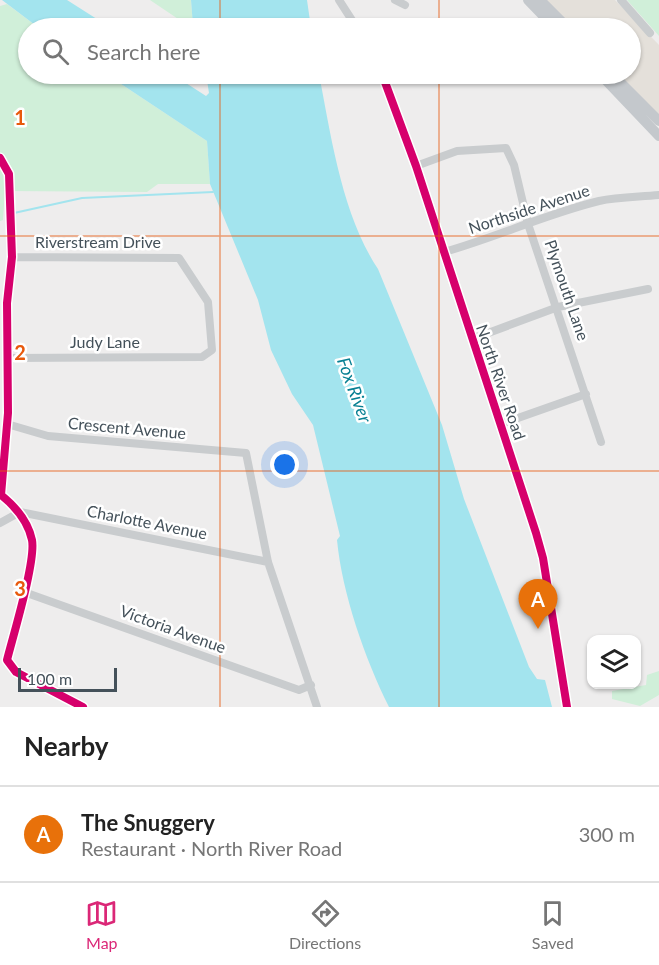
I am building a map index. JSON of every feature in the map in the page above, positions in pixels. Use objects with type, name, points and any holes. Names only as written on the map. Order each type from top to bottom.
[{"type":"main road","points":[[528,0],[545,18]]},
{"type":"main road","points":[[540,0],[558,18]]},
{"type":"main road","points":[[610,84],[659,136]]},
{"type":"main road","points":[[622,84],[659,121]]},
{"type":"street","points":[[339,0],[351,18]]},
{"type":"street","points":[[394,0],[405,5]]},
{"type":"street","points":[[621,0],[637,18]]},
{"type":"street","points":[[641,22],[651,33]]},
{"type":"street","name":"North River Road","points":[[386,84],[416,166],[543,558],[567,707]]},
{"type":"street","name":"Plymouth Lane","points":[[416,166],[457,151],[506,148],[514,165],[528,224],[558,307],[601,442]]},
{"type":"street","points":[[0,158],[9,174],[12,257],[3,302],[8,358],[4,411],[7,423],[1,495],[20,512],[33,542],[24,592],[7,660],[16,672],[83,707]]},
{"type":"street","name":"Northside Avenue","points":[[444,252],[601,201],[659,195]]},
{"type":"street","name":"Riverstream Drive","points":[[12,257],[179,258],[208,302],[212,350],[202,357]]},
{"type":"street","points":[[472,339],[558,307],[648,289]]},
{"type":"street","name":"Judy Lane","points":[[8,358],[202,357]]},
{"type":"street","points":[[501,424],[586,394]]},
{"type":"street","name":"Crescent Avenue","points":[[7,423],[48,436],[246,453],[268,562]]},
{"type":"street","points":[[0,523],[20,512]]},
{"type":"street","name":"Charlotte Avenue","points":[[20,512],[268,562]]},
{"type":"street","points":[[268,562],[317,707]]},
{"type":"street","name":"Victoria Avenue","points":[[24,592],[299,690],[311,685]]},
{"type":"shaded area","points":[[542,0],[615,0],[633,18],[560,18]]},
{"type":"shaded area","points":[[641,27],[659,45],[659,119],[624,84],[641,84]]},
{"type":"green space","points":[[150,0],[191,0],[192,18],[177,18]]},
{"type":"green space","points":[[627,0],[659,0],[659,36]]},
{"type":"green space","points":[[7,4],[26,18],[18,18],[18,84],[121,84],[207,141],[210,184],[158,184],[147,192],[5,191],[3,220],[0,221],[0,6]]},
{"type":"green space","points":[[659,671],[659,695],[640,706],[612,699],[612,691],[641,689],[641,686],[646,685],[647,675]]},
{"type":"water","points":[[2,0],[67,0],[95,18],[26,18]]},
{"type":"water","points":[[191,0],[307,0],[310,18],[192,18]]},
{"type":"water","name":"Fox River","points":[[121,84],[187,84],[206,96],[209,93],[208,84],[321,84],[333,149],[355,224],[378,269],[442,425],[464,499],[529,667],[537,679],[545,680],[552,707],[389,707],[371,668],[349,603],[337,540],[340,536],[313,425],[292,394],[271,350],[258,300],[210,184],[207,141]]},
{"type":"waterway","points":[[14,213],[82,198],[213,192]]},
{"type":"cycle path","points":[[386,84],[416,166],[536,533],[543,558],[567,707]]},
{"type":"cycle path","points":[[0,158],[9,174],[12,257],[7,303],[8,413],[1,495],[24,521],[32,540],[31,564],[7,660],[16,672],[83,707]]},
{"type":"place","name":"The Snuggery","points":[[538,629]]}]
